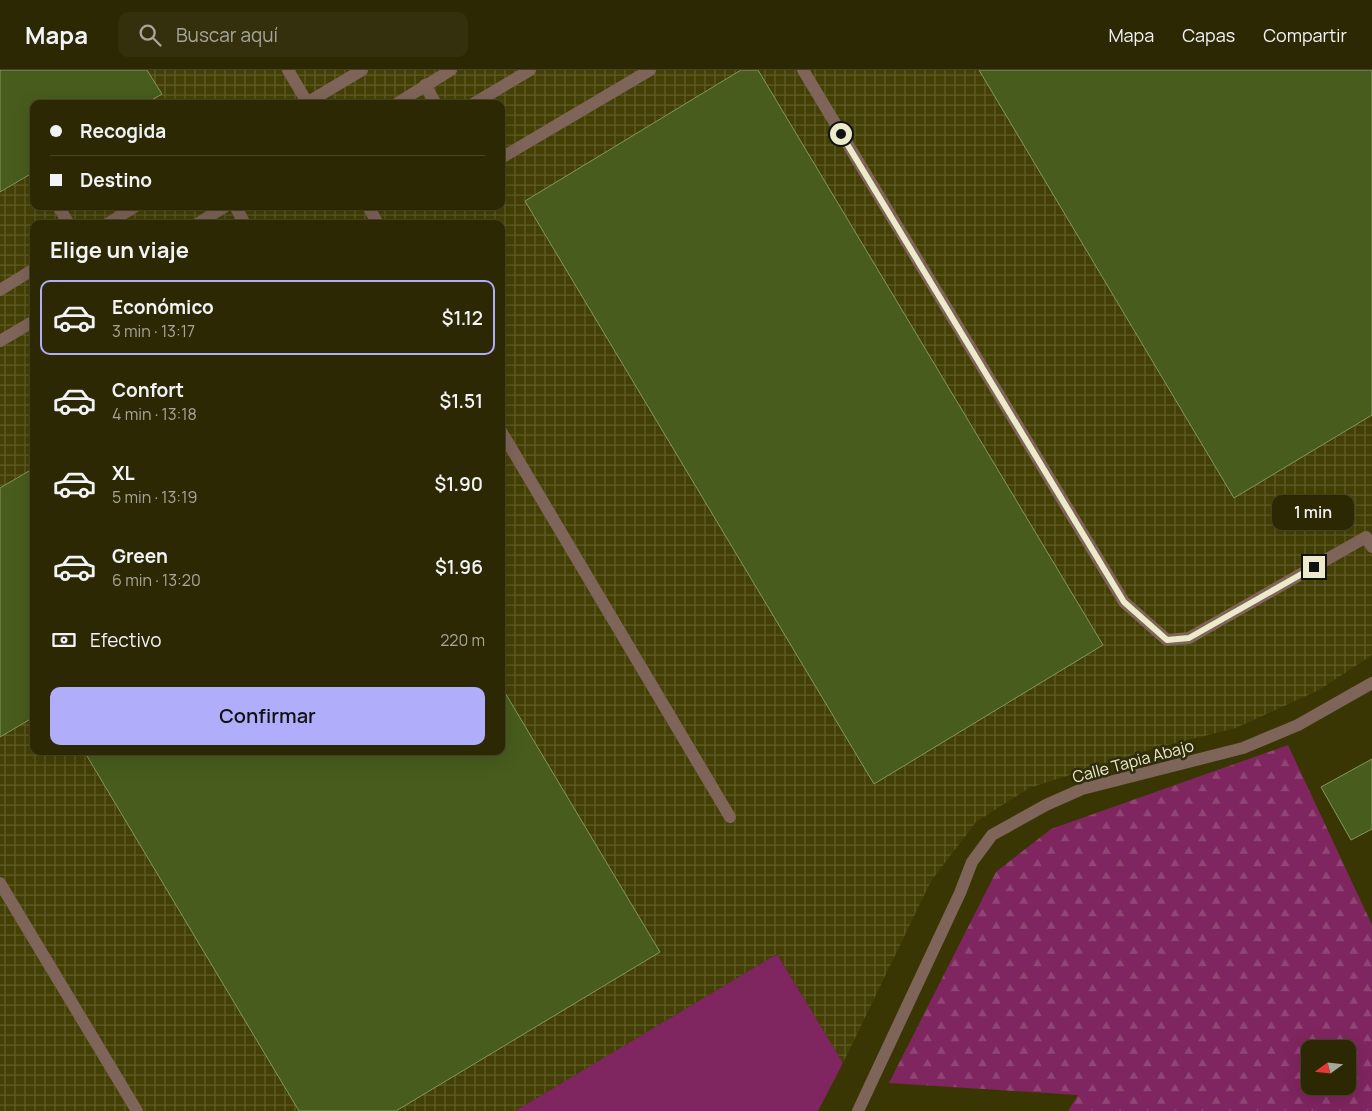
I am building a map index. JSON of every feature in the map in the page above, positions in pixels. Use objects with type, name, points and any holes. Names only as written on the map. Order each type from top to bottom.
[{"type":"street","points":[[288,70],[305,100]]},
{"type":"street","points":[[312,100],[362,70]]},
{"type":"street","points":[[402,100],[451,70]]},
{"type":"street","points":[[480,100],[530,70]]},
{"type":"street","points":[[505,156],[650,70]]},
{"type":"street","points":[[803,70],[1124,602],[1167,640],[1189,638],[1366,537],[1372,548]]},
{"type":"street","points":[[426,85],[434,100]]},
{"type":"street","points":[[113,220],[130,210]]},
{"type":"street","points":[[203,220],[220,210]]},
{"type":"street","points":[[0,290],[30,271]]},
{"type":"street","points":[[0,341],[30,323]]},
{"type":"street","points":[[505,438],[730,817]]},
{"type":"street","name":"Calle Tapia Abajo","points":[[858,1111],[960,893],[972,862],[992,835],[1046,805],[1082,789],[1243,748],[1298,725],[1372,683]]},
{"type":"street","points":[[0,883],[137,1111]]},
{"type":"shaded area","points":[[0,70],[1372,70],[1372,655],[1319,690],[1236,728],[1148,750],[1029,788],[976,822],[931,881],[843,1063],[777,954],[515,1111],[0,1111]]},
{"type":"green space","points":[[1288,745],[1372,925],[1372,1111],[1068,1111],[1078,1095],[889,1083],[996,872],[1051,829]]},
{"type":"green space","points":[[777,954],[843,1063],[818,1111],[515,1111]]},
{"type":"building","points":[[0,70],[147,70],[162,94],[152,100],[30,100],[30,174],[0,192]]},
{"type":"building","points":[[741,70],[758,70],[1103,645],[874,784],[525,201]]},
{"type":"building","points":[[979,70],[1372,70],[1372,415],[1234,498]]},
{"type":"building","points":[[30,470],[30,719],[0,737],[0,488]]},
{"type":"building","points":[[505,693],[660,952],[396,1111],[299,1111],[86,755],[505,755]]},
{"type":"building","points":[[1372,759],[1372,829],[1351,840],[1321,787]]},
{"type":"route","points":[[841,134],[1124,602],[1167,640],[1189,638],[1314,567]]}]
